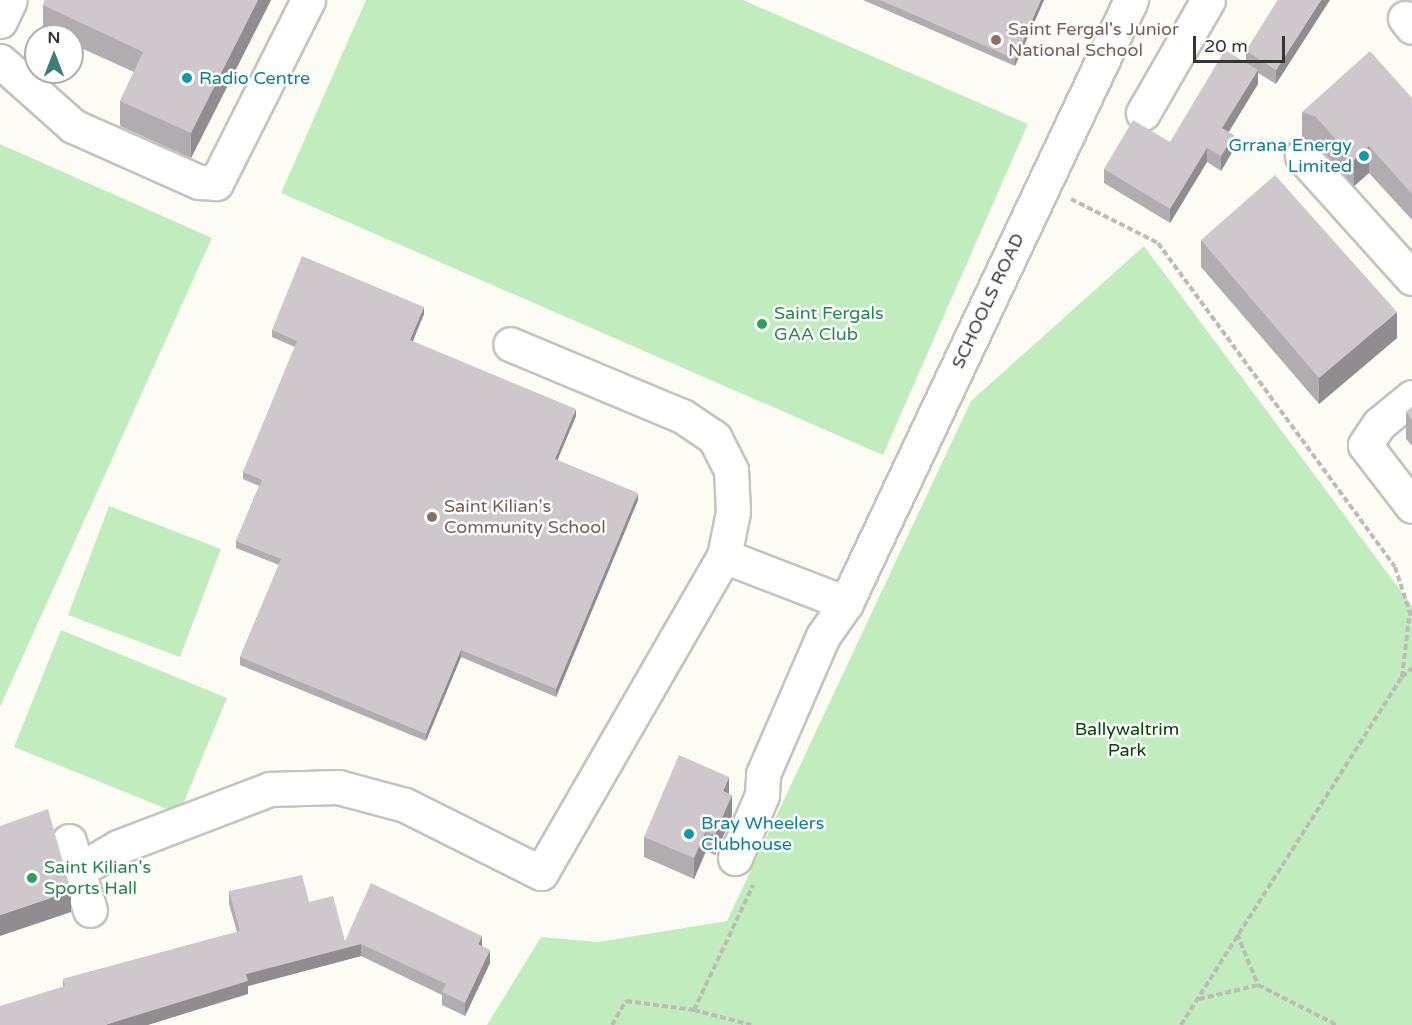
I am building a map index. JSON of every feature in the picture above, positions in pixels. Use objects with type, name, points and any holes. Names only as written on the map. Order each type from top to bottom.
[{"type":"street","points":[[0,21],[10,0]]},
{"type":"street","points":[[0,61],[73,126],[199,182],[216,183],[308,0]]},
{"type":"street","name":"SCHOOLS ROAD","points":[[735,858],[776,744],[823,636],[846,603],[1131,0]]},
{"type":"street","points":[[1143,113],[1208,0]]},
{"type":"street","points":[[1302,156],[1412,278]]},
{"type":"street","points":[[90,910],[74,855],[118,847],[270,789],[338,787],[405,805],[541,873],[724,556],[733,512],[731,470],[715,438],[682,416],[510,344]]},
{"type":"street","points":[[1412,397],[1379,424],[1365,445],[1412,506]]},
{"type":"street","points":[[724,556],[846,603]]},
{"type":"path","points":[[1043,185],[1158,243],[1395,567],[1411,618],[1402,677]]},
{"type":"path","points":[[1181,1025],[1402,677],[1412,668]]},
{"type":"path","points":[[694,1010],[761,869],[735,858]]},
{"type":"path","points":[[1237,934],[1258,985]]},
{"type":"path","points":[[1199,999],[1258,985],[1337,1025]]},
{"type":"path","points":[[612,1025],[626,1001],[694,1010],[751,1025]]},
{"type":"green space","name":"Saint Fergals GAA Club","points":[[366,0],[743,0],[1028,124],[883,455],[281,193]]},
{"type":"green space","points":[[0,144],[212,238],[0,707]]},
{"type":"green space","name":"Ballywaltrim Park","points":[[1144,246],[1412,606],[1412,1025],[487,1025],[541,937],[598,942],[727,921],[971,401]]},
{"type":"green space","points":[[109,506],[221,549],[180,657],[68,615]]},
{"type":"green space","points":[[61,630],[227,698],[179,814],[14,747]]},
{"type":"building","points":[[45,0],[258,0],[191,133],[120,101],[143,52],[43,5]]},
{"type":"building","points":[[880,0],[1041,0],[1015,59]]},
{"type":"building","points":[[1278,0],[1321,0],[1276,70],[1246,51]]},
{"type":"building","points":[[1225,50],[1258,70],[1222,128],[1234,135],[1221,156],[1207,148],[1170,209],[1104,169],[1133,120],[1170,142]]},
{"type":"building","name":"Grrana Energy Limited","points":[[1370,51],[1412,98],[1412,194],[1369,146],[1354,160],[1316,117],[1302,112]]},
{"type":"building","points":[[1275,175],[1397,312],[1319,378],[1201,240]]},
{"type":"building","points":[[302,256],[424,307],[410,340],[576,409],[555,459],[638,493],[556,689],[461,650],[426,734],[240,657],[281,559],[236,541],[262,480],[243,472],[297,341],[272,330]]},
{"type":"building","points":[[1412,407],[1412,420],[1406,412]]},
{"type":"building","name":"Bray Wheelers Clubhouse","points":[[679,755],[729,777],[723,791],[732,795],[715,834],[706,831],[694,858],[644,837]]},
{"type":"building","name":"Saint Kilian's Sports Hall","points":[[48,809],[71,891],[0,915],[0,826]]},
{"type":"building","points":[[302,875],[309,902],[333,896],[345,941],[371,883],[482,936],[478,944],[490,950],[465,1003],[442,992],[446,984],[361,944],[246,974],[248,981],[105,1025],[0,1025],[0,1006],[65,986],[63,979],[240,931],[229,891]]},
{"type":"place","name":"Saint Fergal's Junior National School","points":[[996,40]]},
{"type":"place","name":"Radio Centre","points":[[187,78]]},
{"type":"place","name":"Grrana Energy Limited","points":[[1364,156]]},
{"type":"place","name":"Saint Fergals GAA Club","points":[[762,324]]},
{"type":"place","name":"Saint Kilian's Community School","points":[[432,517]]},
{"type":"place","name":"Bray Wheelers Clubhouse","points":[[689,834]]},
{"type":"place","name":"Saint Kilian's Sports Hall","points":[[32,878]]}]
